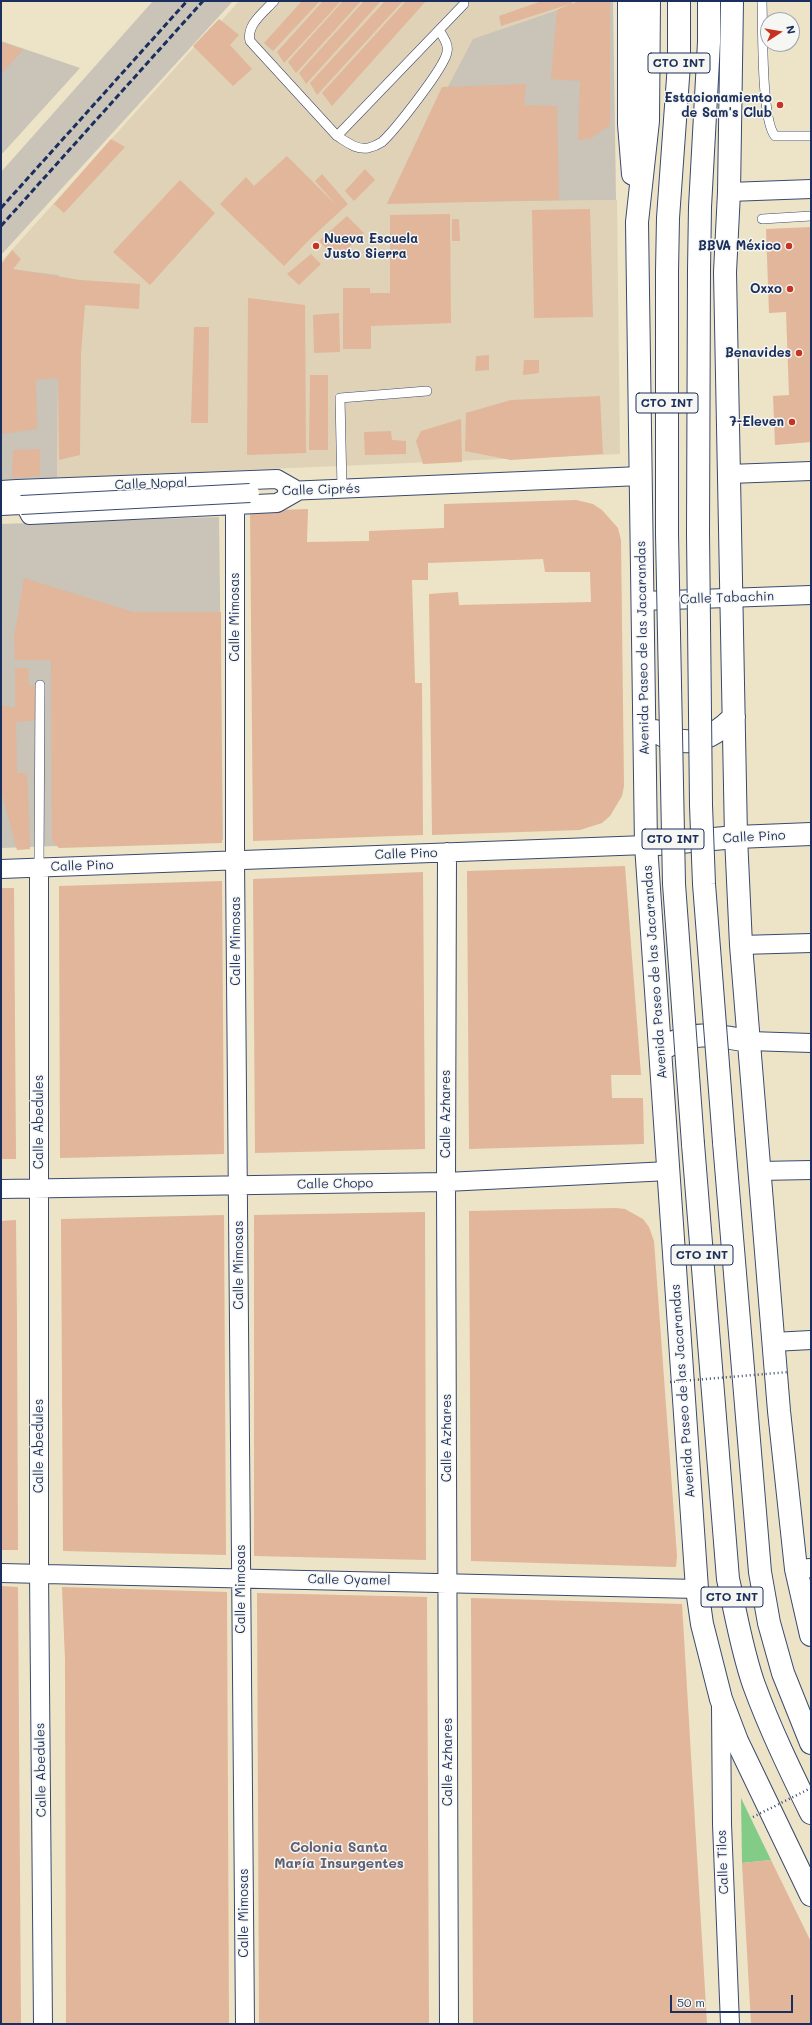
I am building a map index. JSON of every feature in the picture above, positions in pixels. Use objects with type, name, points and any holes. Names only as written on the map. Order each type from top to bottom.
[{"type":"main road","points":[[629,1],[629,124],[637,222]]},
{"type":"main road","name":"Avenida Paseo de las Jacarandas","points":[[649,1],[648,121],[637,222],[646,845],[697,1589],[702,1624],[721,1699],[737,1741],[811,1896]]},
{"type":"main road","name":"CTO INT","points":[[679,1],[679,64],[668,218],[667,271],[667,534],[674,884],[728,1579],[739,1633],[754,1685],[789,1768],[811,1813]]},
{"type":"main road","name":"CTO INT","points":[[709,1],[709,42],[700,207],[699,270],[698,533],[701,805],[704,884],[760,1572],[769,1623],[783,1673],[811,1743]]},
{"type":"main road","points":[[732,1],[729,192],[725,272],[736,837],[741,945],[773,1342],[811,1635]]},
{"type":"main road","points":[[644,721],[653,730],[664,737],[676,741],[689,741],[702,739],[713,734],[734,717]]},
{"type":"main road","name":"Calle Pino","points":[[646,845],[736,837],[811,834]]},
{"type":"main road","points":[[660,1056],[670,1044],[703,1035],[749,1041]]},
{"type":"street","points":[[729,192],[811,189]]},
{"type":"street","points":[[729,474],[811,471]]},
{"type":"street","name":"Calle Ciprés","points":[[1,506],[250,493],[640,476]]},
{"type":"street","name":"Calle Nopal","points":[[9,490],[277,479],[298,491]]},
{"type":"street","points":[[9,490],[30,515],[277,503],[298,491]]},
{"type":"street","name":"Calle Mimosas","points":[[235,505],[238,1187],[245,2024]]},
{"type":"street","name":"Calle Tabachin","points":[[642,601],[811,595]]},
{"type":"street","name":"Calle Pino","points":[[1,869],[646,845]]},
{"type":"street","name":"Calle Azhares","points":[[447,852],[446,1182],[449,2024]]},
{"type":"street","name":"Calle Abedules","points":[[39,867],[39,1573],[44,2024]]},
{"type":"street","points":[[741,945],[811,943]]},
{"type":"street","points":[[749,1041],[811,1043]]},
{"type":"street","points":[[759,1171],[811,1170]]},
{"type":"street","name":"Calle Chopo","points":[[1,1189],[238,1187],[446,1182],[668,1171]]},
{"type":"street","points":[[773,1342],[811,1340]]},
{"type":"street","name":"Calle Oyamel","points":[[1,1573],[448,1582],[697,1589]]},
{"type":"street","name":"Calle Tilos","points":[[721,1699],[722,1824],[730,2024]]},
{"type":"lane","points":[[274,1],[250,28],[248,34],[250,41],[337,136],[354,147],[370,148],[381,142],[414,105],[446,57],[447,44],[439,30]]},
{"type":"lane","points":[[762,1],[765,98],[770,130],[775,136],[811,136]]},
{"type":"lane","points":[[337,136],[464,4]]},
{"type":"lane","points":[[762,219],[811,216]]},
{"type":"lane","points":[[342,489],[340,398],[427,391]]},
{"type":"lane","points":[[39,867],[40,685]]},
{"type":"path","points":[[670,1382],[789,1372]]},
{"type":"path","points":[[753,1817],[811,1788]]},
{"type":"shaded area","points":[[153,1],[233,1],[1,255],[1,172]]},
{"type":"shaded area","name":"Nueva Escuela Justo Sierra","points":[[239,1],[584,1],[388,203],[617,200],[620,454],[57,478],[58,276],[1,268],[1,262],[195,46],[214,29]]},
{"type":"shaded area","points":[[584,1],[613,1],[616,200],[387,203],[473,39]]},
{"type":"shaded area","points":[[1,41],[80,68],[1,155]]},
{"type":"shaded area","points":[[1,268],[59,275],[57,478],[1,480]]},
{"type":"shaded area","points":[[219,517],[223,840],[1,848],[1,524]]},
{"type":"green space","points":[[741,1798],[771,1860],[742,1863]]},
{"type":"building","points":[[302,1],[320,1],[273,51],[264,43]]},
{"type":"building","points":[[323,1],[341,1],[284,63],[277,52]]},
{"type":"building","points":[[343,1],[361,1],[296,73],[288,62]]},
{"type":"building","points":[[364,1],[381,1],[306,84],[299,73]]},
{"type":"building","points":[[385,1],[403,1],[317,95],[310,83]]},
{"type":"building","points":[[406,1],[426,1],[332,106],[322,93]]},
{"type":"building","points":[[542,1],[572,1],[572,4],[579,1],[610,1],[610,125],[590,139],[578,140],[580,81],[551,79],[557,10],[570,4],[501,26],[499,16]]},
{"type":"building","points":[[219,19],[239,35],[230,45],[252,69],[233,86],[193,46]]},
{"type":"building","points":[[1,42],[23,50],[1,74]]},
{"type":"building","points":[[526,84],[524,105],[557,106],[559,200],[387,204],[442,87]]},
{"type":"building","points":[[111,139],[125,147],[64,213],[54,204]]},
{"type":"building","points":[[287,156],[337,206],[315,181],[322,174],[348,204],[311,238],[284,266],[220,204],[246,177],[254,186]]},
{"type":"building","points":[[365,169],[375,180],[354,201],[345,191]]},
{"type":"building","points":[[180,180],[215,213],[150,285],[113,252]]},
{"type":"building","points":[[590,209],[593,317],[534,318],[532,210]]},
{"type":"building","points":[[450,214],[451,323],[371,326],[371,349],[343,349],[343,288],[370,288],[370,293],[390,293],[390,215]]},
{"type":"building","points":[[347,216],[364,233],[337,259],[319,241]]},
{"type":"building","points":[[452,219],[459,219],[460,241],[452,241]]},
{"type":"building","points":[[811,227],[811,442],[775,445],[773,396],[789,395],[786,312],[769,313],[766,229]]},
{"type":"building","points":[[12,250],[21,259],[13,269],[80,280],[140,284],[139,309],[85,305],[81,352],[80,455],[59,460],[58,378],[36,380],[37,429],[1,434],[1,265]]},
{"type":"building","points":[[311,254],[321,264],[299,285],[287,274]]},
{"type":"building","points":[[248,298],[305,305],[306,453],[247,455]]},
{"type":"building","points":[[339,313],[340,352],[314,353],[313,315]]},
{"type":"building","points":[[194,327],[209,327],[208,423],[191,423]]},
{"type":"building","points":[[489,355],[489,370],[475,371],[476,356]]},
{"type":"building","points":[[524,360],[539,360],[539,373],[523,375]]},
{"type":"building","points":[[310,375],[328,375],[328,450],[309,450]]},
{"type":"building","points":[[600,396],[603,454],[511,460],[465,451],[466,413],[511,400]]},
{"type":"building","points":[[461,419],[462,462],[423,464],[416,441],[421,431]]},
{"type":"building","points":[[391,431],[392,440],[406,441],[406,454],[365,455],[364,432]]},
{"type":"building","points":[[40,449],[40,476],[12,478],[13,450]]},
{"type":"building","points":[[576,500],[593,504],[602,510],[618,528],[621,540],[624,786],[622,796],[610,816],[602,823],[580,830],[432,835],[429,594],[458,592],[459,605],[591,602],[590,572],[545,572],[543,559],[428,563],[428,580],[412,580],[415,683],[422,683],[423,835],[253,841],[250,511],[308,509],[307,542],[369,541],[369,531],[444,528],[444,504]]},
{"type":"building","points":[[24,578],[133,612],[221,612],[222,843],[59,848],[52,841],[51,660],[15,660],[14,637]]},
{"type":"building","points":[[15,668],[28,668],[29,686],[37,685],[39,720],[16,722],[17,773],[27,773],[30,849],[17,850],[1,790],[1,705],[15,708]]},
{"type":"building","points":[[625,866],[641,1075],[611,1075],[612,1098],[643,1098],[644,1144],[469,1149],[467,871]]},
{"type":"building","points":[[423,872],[425,1149],[255,1153],[253,879]]},
{"type":"building","points":[[222,881],[224,1154],[60,1158],[59,886]]},
{"type":"building","points":[[1,888],[14,888],[16,1159],[1,1159]]},
{"type":"building","points":[[625,1209],[643,1219],[649,1227],[654,1241],[677,1556],[676,1567],[471,1561],[469,1211]]},
{"type":"building","points":[[425,1212],[426,1560],[254,1556],[254,1215]]},
{"type":"building","points":[[224,1215],[226,1555],[63,1551],[61,1219]]},
{"type":"building","points":[[16,1220],[18,1550],[1,1550],[1,1221]]},
{"type":"building","points":[[1,1586],[18,1587],[21,2024],[1,2024]]},
{"type":"building","points":[[62,1587],[227,1592],[229,2024],[66,2024],[65,1660]]},
{"type":"building","points":[[257,1593],[427,1597],[429,2024],[259,2024]]},
{"type":"building","points":[[471,1598],[682,1604],[707,2024],[473,2024]]},
{"type":"building","points":[[771,1860],[811,1942],[811,2024],[751,2024],[742,1863]]},
{"type":"railway","points":[[1,208],[187,1]]},
{"type":"railway","points":[[1,226],[203,1]]},
{"type":"place","name":"Estacionamiento de Sam's Club","points":[[780,105]]},
{"type":"place","name":"Nueva Escuela Justo Sierra","points":[[316,246]]},
{"type":"place","name":"BBVA México","points":[[789,246]]},
{"type":"place","name":"Oxxo","points":[[790,289]]},
{"type":"place","name":"Benavides","points":[[799,353]]},
{"type":"place","name":"7-Eleven","points":[[792,422]]},
{"type":"district","name":"Colonia Santa María Insurgentes","points":[[339,1856]]}]
